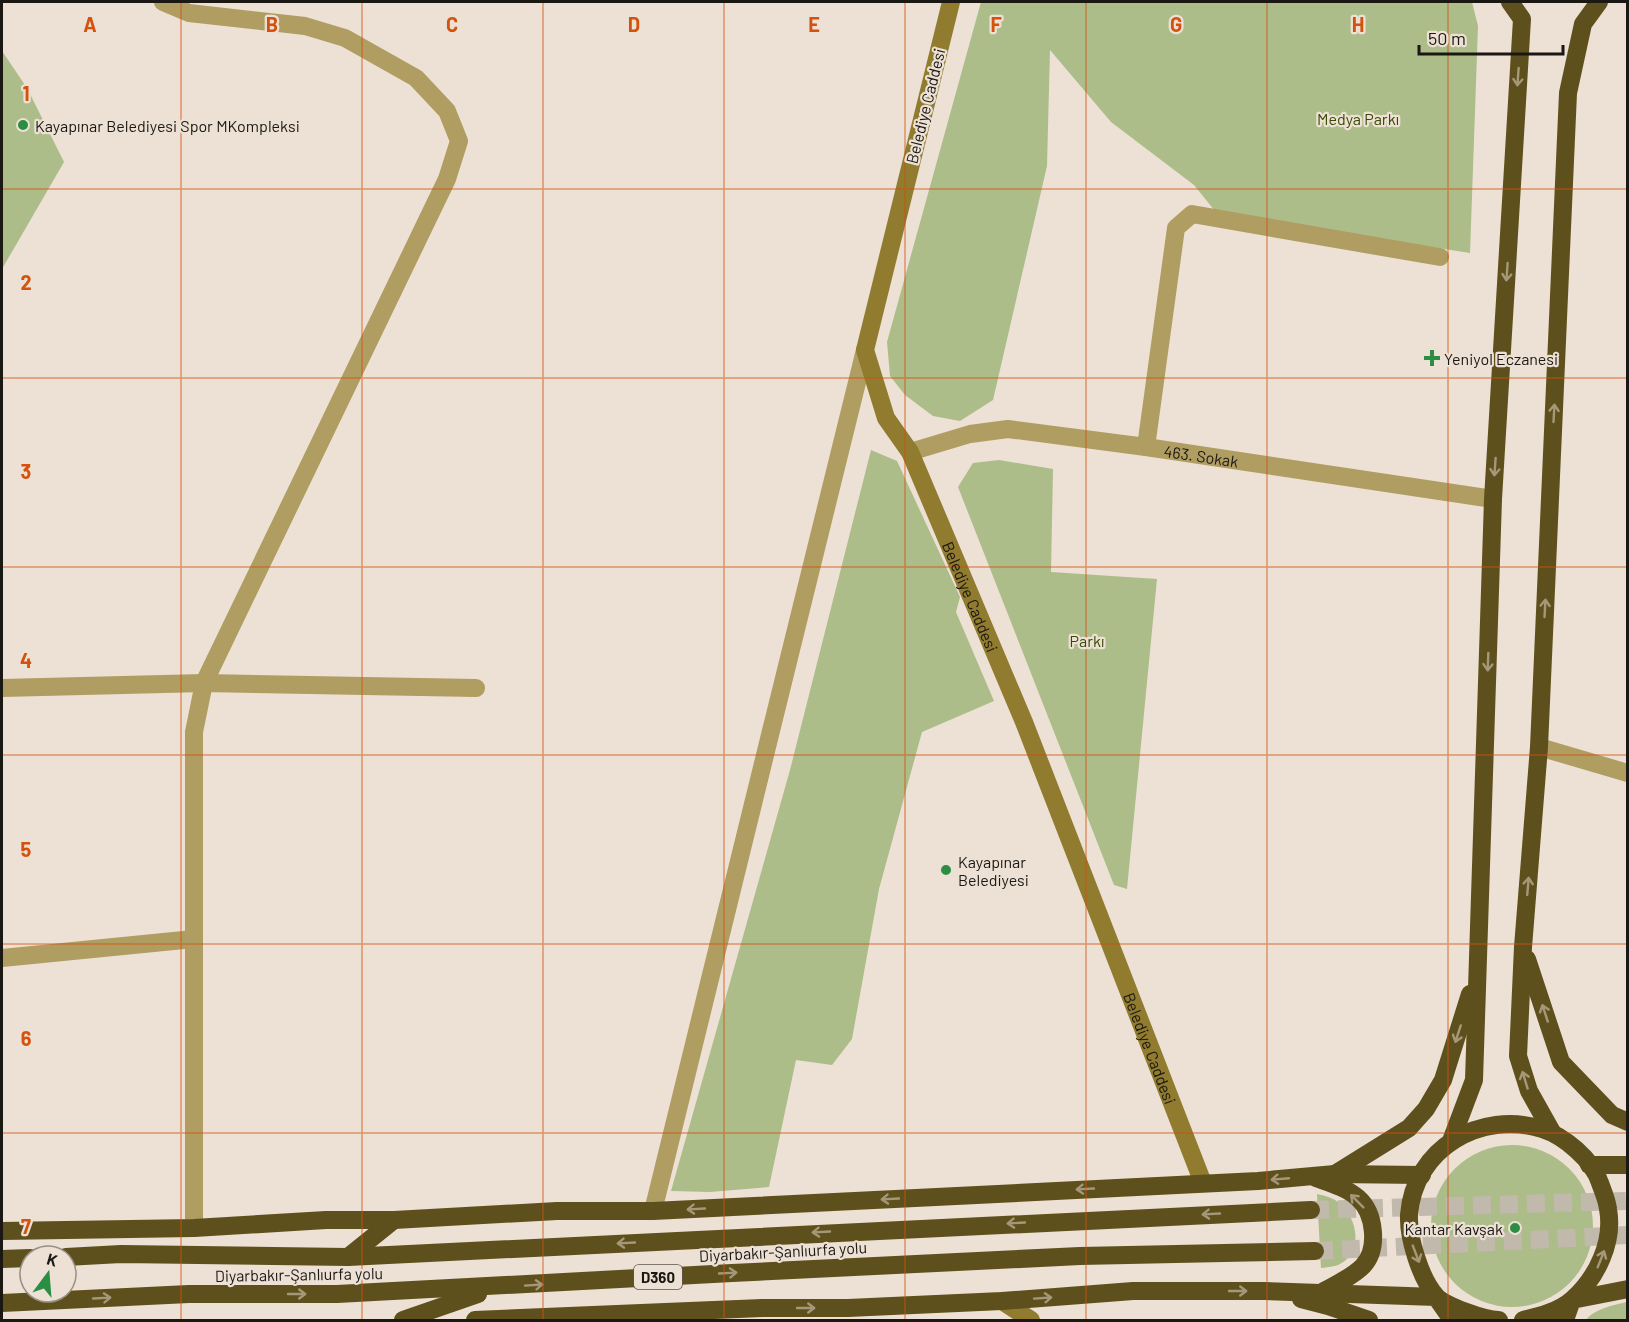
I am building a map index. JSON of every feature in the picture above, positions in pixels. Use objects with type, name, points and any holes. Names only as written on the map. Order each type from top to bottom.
[{"type":"highway","points":[[1451,1141],[1474,1080],[1493,499],[1522,19],[1510,2]]},
{"type":"highway","points":[[1552,1132],[1529,1091],[1518,1056],[1523,947],[1539,747],[1568,93],[1583,24],[1599,2]]},
{"type":"highway","points":[[1523,947],[1561,1062],[1612,1115],[1628,1122]]},
{"type":"highway","points":[[1335,1174],[1409,1128],[1426,1110],[1443,1080],[1464,1017],[1479,957]]},
{"type":"highway","points":[[1452,1320],[1421,1270],[1411,1243],[1409,1214],[1416,1186],[1430,1161],[1451,1141],[1474,1128],[1500,1123],[1526,1124],[1552,1132],[1579,1151],[1599,1178],[1609,1210],[1607,1244],[1594,1275],[1572,1300],[1565,1320]]},
{"type":"highway","points":[[1589,1165],[1628,1165]]},
{"type":"highway","points":[[2,1231],[194,1228],[326,1220],[394,1220],[557,1211],[653,1211],[1258,1181],[1335,1174],[1422,1175]]},
{"type":"highway","points":[[1312,1176],[1339,1187],[1359,1199],[1373,1223],[1373,1242],[1367,1261],[1347,1278],[1323,1292]]},
{"type":"highway","name":"Diyarbakır-Şanlıurfa yolu","points":[[78,1256],[121,1254],[348,1257],[1311,1210]]},
{"type":"highway","points":[[348,1257],[394,1220]]},
{"type":"highway","name":"Diyarbakır-Şanlıurfa yolu","points":[[2,1303],[189,1294],[337,1294],[1080,1256],[1315,1251]]},
{"type":"highway","points":[[2,1259],[18,1258]]},
{"type":"highway","points":[[403,1320],[496,1287]]},
{"type":"highway","points":[[1523,1320],[1547,1314],[1572,1300],[1628,1289]]},
{"type":"highway","points":[[475,1320],[848,1314],[1133,1291],[1264,1291],[1436,1297],[1462,1310],[1490,1320],[1498,1320]]},
{"type":"highway","points":[[1264,1291],[1328,1306],[1369,1320]]},
{"type":"street","points":[[163,2],[189,13],[304,26],[345,38],[417,78],[447,111],[459,141],[447,179],[204,683],[194,732],[194,1228]]},
{"type":"street","name":"Belediye Caddesi","points":[[951,2],[865,350],[886,418],[910,452],[1024,722],[1203,1183]]},
{"type":"street","points":[[1146,447],[1176,228],[1192,214],[1440,257]]},
{"type":"street","points":[[653,1211],[699,1015],[865,350]]},
{"type":"street","name":"463. Sokak","points":[[910,452],[970,434],[1008,429],[1146,447],[1493,499]]},
{"type":"street","points":[[2,688],[204,683],[476,688]]},
{"type":"street","points":[[1539,747],[1628,772]]},
{"type":"street","points":[[2,958],[194,939]]},
{"type":"street","points":[[1001,1320],[1002,1301]]},
{"type":"street","points":[[1002,1301],[1030,1320]]},
{"type":"green space","name":"Medya Parkı","points":[[981,2],[1472,2],[1478,26],[1470,253],[1228,215],[1215,211],[1194,185],[1111,122],[1050,50],[1047,166],[993,400],[960,421],[933,416],[905,395],[890,376],[887,342]]},
{"type":"green space","name":"Kayapınar Belediyesi Spor MKompleksi","points":[[2,51],[27,88],[64,162],[2,269]]},
{"type":"green space","points":[[871,450],[897,461],[960,597],[956,612],[994,701],[922,732],[879,889],[852,1039],[832,1065],[796,1060],[769,1187],[710,1192],[671,1191],[790,770]]},
{"type":"green space","name":"Parkı","points":[[999,460],[1053,469],[1051,572],[1157,579],[1127,889],[1114,885],[958,487],[973,463]]},
{"type":"green space","points":[[1512,1145],[1543,1151],[1569,1169],[1587,1195],[1593,1226],[1587,1257],[1569,1283],[1543,1301],[1512,1307],[1481,1301],[1455,1283],[1437,1257],[1431,1226],[1437,1195],[1455,1169],[1481,1151]]},
{"type":"green space","points":[[1317,1194],[1333,1199],[1342,1206],[1353,1222],[1355,1241],[1353,1250],[1348,1258],[1336,1266],[1321,1268]]},
{"type":"green space","points":[[1627,1302],[1627,1320],[1586,1320],[1599,1310]]},
{"type":"tunnel","points":[[1311,1210],[1628,1201]]},
{"type":"tunnel","points":[[1315,1251],[1628,1235]]},
{"type":"place","name":"Kayapınar Belediyesi Spor MKompleksi","points":[[23,125]]},
{"type":"place","name":"Yeniyol Eczanesi","points":[[1432,358]]},
{"type":"place","name":"Kayapınar Belediyesi","points":[[946,870]]},
{"type":"place","name":"Kantar Kavşak","points":[[1515,1228]]}]
